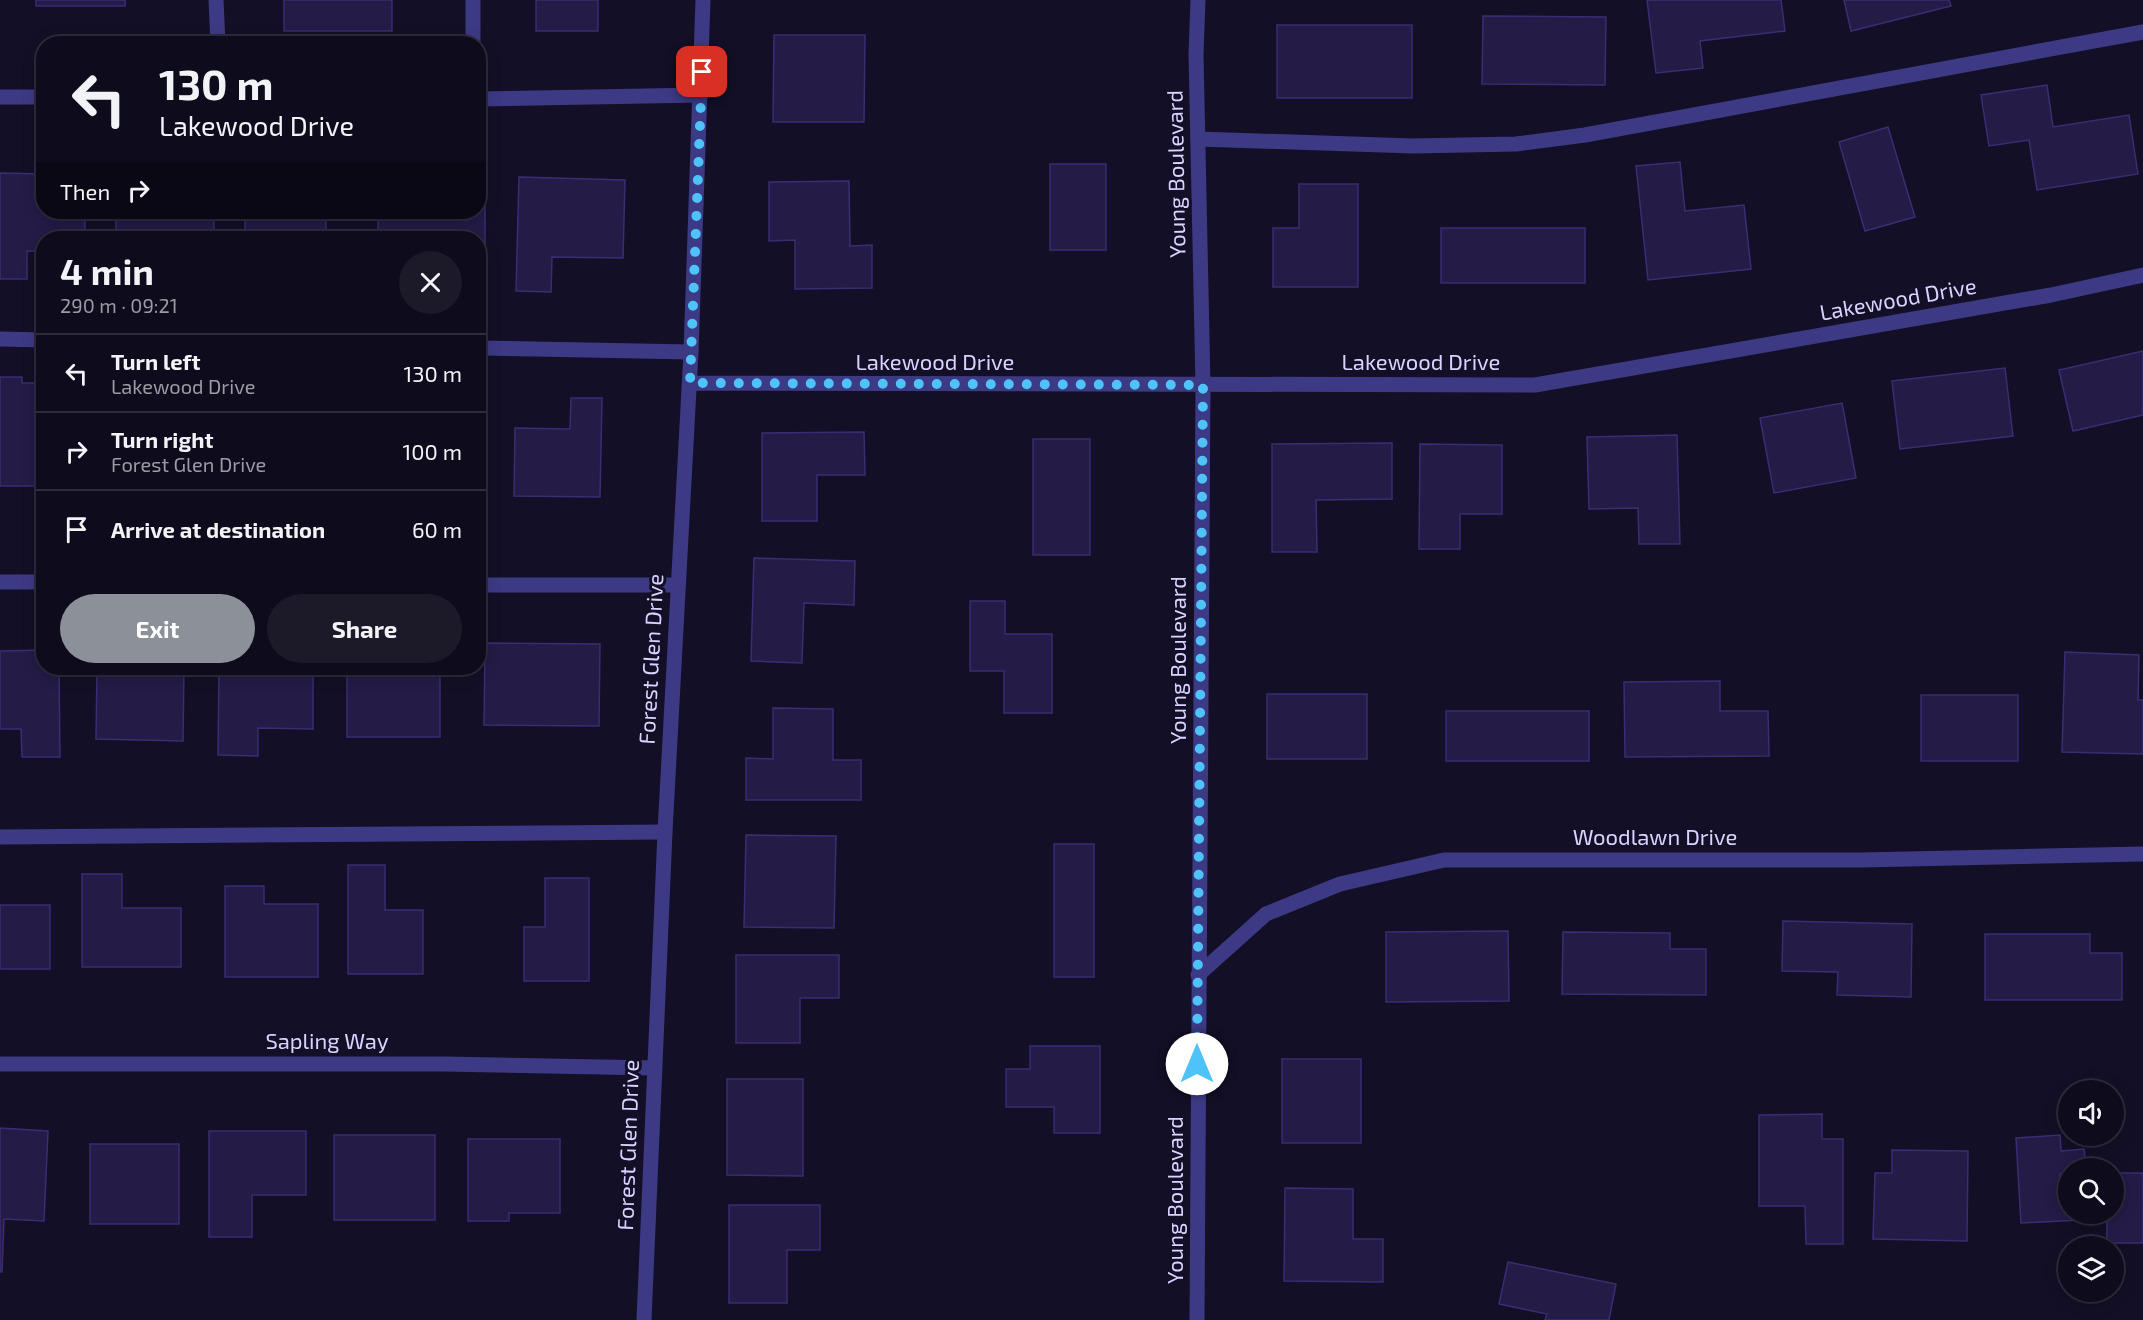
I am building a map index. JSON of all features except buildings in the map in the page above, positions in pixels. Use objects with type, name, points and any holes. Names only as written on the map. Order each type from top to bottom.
[{"type":"street","points":[[216,0],[218,36]]},
{"type":"street","points":[[473,0],[473,36]]},
{"type":"street","name":"Forest Glen Drive","points":[[644,1320],[677,585],[690,383],[703,0]]},
{"type":"street","name":"Young Boulevard","points":[[1197,1320],[1203,385],[1196,54],[1198,0]]},
{"type":"street","points":[[1198,139],[1413,146],[1516,144],[1585,135],[2143,32]]},
{"type":"street","points":[[486,99],[701,95]]},
{"type":"street","points":[[0,97],[36,97]]},
{"type":"street","name":"Lakewood Drive","points":[[690,383],[1535,385],[2051,295],[2143,275]]},
{"type":"street","points":[[0,339],[36,340]]},
{"type":"street","points":[[486,348],[691,352]]},
{"type":"street","points":[[0,582],[36,582]]},
{"type":"street","points":[[486,585],[677,585]]},
{"type":"street","points":[[0,837],[665,832]]},
{"type":"street","name":"Woodlawn Drive","points":[[1198,975],[1266,914],[1340,884],[1444,860],[1862,860],[2143,854]]},
{"type":"street","name":"Sapling Way","points":[[0,1064],[444,1064],[654,1068]]},
{"type":"route","points":[[702,72],[690,383],[1203,385],[1197,1064]]}]
